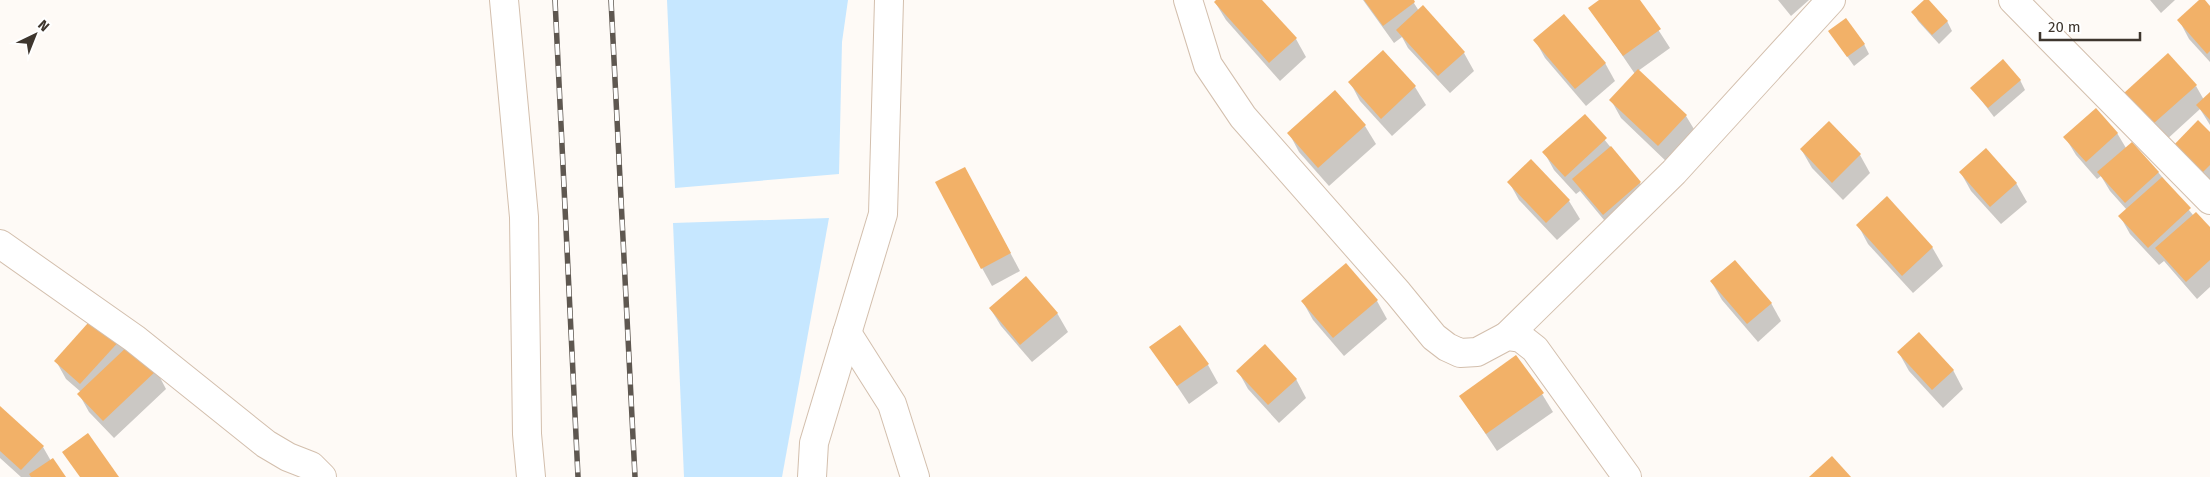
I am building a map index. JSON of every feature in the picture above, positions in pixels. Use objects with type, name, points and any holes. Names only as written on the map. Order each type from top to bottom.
[{"type":"street","points":[[504,0],[524,217],[527,434],[531,477]]},
{"type":"street","points":[[812,477],[814,443],[883,214],[889,0]]},
{"type":"street","points":[[1188,0],[1208,65],[1243,117],[1398,293],[1434,337],[1447,347],[1460,353],[1477,352],[1507,336],[1674,172],[1830,0]]},
{"type":"street","points":[[2013,0],[2210,200]]},
{"type":"street","points":[[0,244],[135,339],[266,444],[288,457],[311,466],[322,477]]},
{"type":"street","points":[[847,333],[892,404],[916,477]]},
{"type":"street","points":[[1507,336],[1520,338],[1534,349],[1626,476]]},
{"type":"water","points":[[667,0],[848,0],[842,42],[839,174],[675,188]]},
{"type":"water","points":[[829,218],[782,477],[684,477],[673,223]]},
{"type":"building","points":[[1216,0],[1262,0],[1297,38],[1269,63],[1214,2]]},
{"type":"building","points":[[1364,0],[1414,0],[1415,2],[1383,26]]},
{"type":"building","points":[[1599,0],[1640,0],[1661,29],[1623,56],[1588,8]]},
{"type":"building","points":[[1924,0],[1929,0],[1948,21],[1932,35],[1911,12]]},
{"type":"building","points":[[2199,0],[2205,0],[2210,6],[2210,51],[2207,54],[2177,20]]},
{"type":"building","points":[[1423,5],[1465,52],[1438,76],[1396,30]]},
{"type":"building","points":[[1564,14],[1606,63],[1575,89],[1533,40]]},
{"type":"building","points":[[1846,18],[1865,44],[1847,57],[1828,31]]},
{"type":"building","points":[[1383,50],[1416,86],[1381,119],[1348,82]]},
{"type":"building","points":[[2168,53],[2197,85],[2153,124],[2124,93]]},
{"type":"building","points":[[2003,59],[2021,80],[1988,108],[1970,88]]},
{"type":"building","points":[[1638,69],[1687,115],[1658,146],[1609,100]]},
{"type":"building","points":[[1335,90],[1366,125],[1318,168],[1287,133]]},
{"type":"building","points":[[2210,92],[2210,120],[2196,105]]},
{"type":"building","points":[[2096,108],[2118,133],[2086,162],[2063,137]]},
{"type":"building","points":[[1585,114],[1607,138],[1565,177],[1542,152]]},
{"type":"building","points":[[2198,120],[2210,132],[2210,165],[2198,177],[2170,149]]},
{"type":"building","points":[[1829,121],[1861,154],[1832,183],[1800,149]]},
{"type":"building","points":[[2132,142],[2159,172],[2125,203],[2097,172]]},
{"type":"building","points":[[1611,146],[1641,182],[1603,215],[1572,179]]},
{"type":"building","points":[[1986,148],[2017,183],[1990,207],[1959,172]]},
{"type":"building","points":[[1531,159],[1570,200],[1546,223],[1507,182]]},
{"type":"building","points":[[965,167],[1011,253],[981,269],[935,182]]},
{"type":"building","points":[[2162,177],[2191,208],[2148,248],[2118,216]]},
{"type":"building","points":[[1887,196],[1933,247],[1902,276],[1856,225]]},
{"type":"building","points":[[2196,212],[2210,227],[2210,260],[2186,282],[2155,248]]},
{"type":"building","points":[[1735,260],[1772,303],[1747,324],[1710,281]]},
{"type":"building","points":[[1346,263],[1378,300],[1333,338],[1301,301]]},
{"type":"building","points":[[1026,276],[1058,313],[1020,345],[989,308]]},
{"type":"building","points":[[96,314],[122,338],[80,384],[54,361]]},
{"type":"building","points":[[1180,325],[1209,364],[1177,386],[1149,347]]},
{"type":"building","points":[[1919,332],[1954,370],[1932,390],[1897,352]]},
{"type":"building","points":[[131,343],[157,370],[103,421],[77,394]]},
{"type":"building","points":[[1265,344],[1297,379],[1268,405],[1236,371]]},
{"type":"building","points":[[1516,355],[1544,393],[1486,434],[1459,396]]},
{"type":"building","points":[[0,406],[44,446],[21,470],[0,451]]},
{"type":"building","points":[[88,433],[119,477],[80,477],[62,452]]},
{"type":"building","points":[[1832,456],[1851,477],[1809,477]]},
{"type":"building","points":[[53,458],[66,477],[31,477],[29,474]]},
{"type":"railway","points":[[555,0],[578,477]]},
{"type":"railway","points":[[611,0],[635,477]]}]
